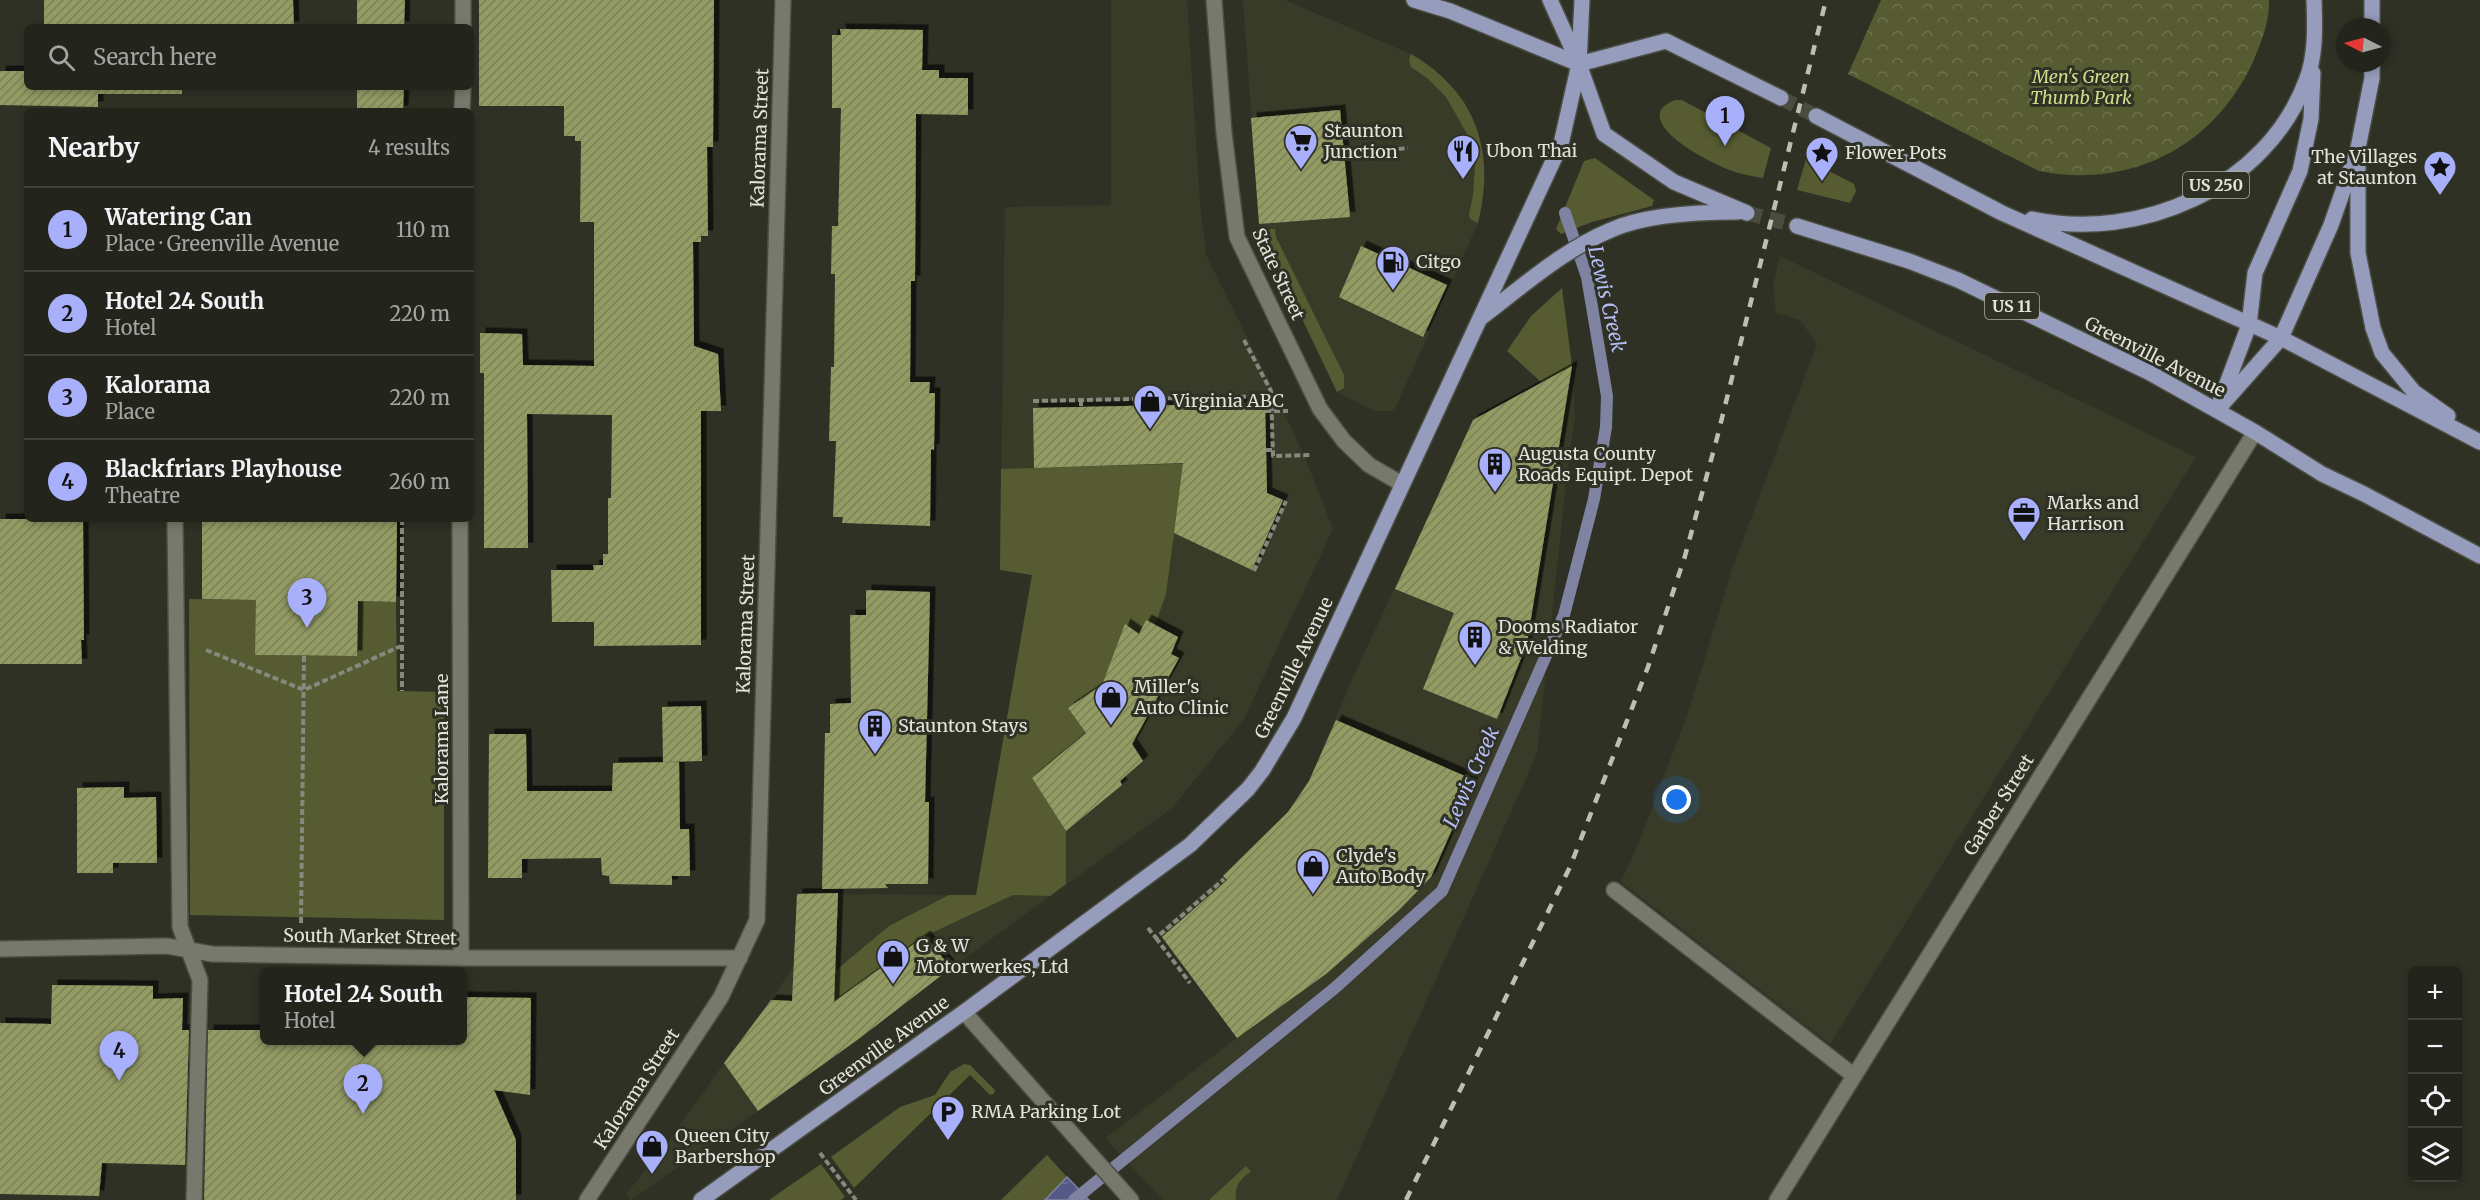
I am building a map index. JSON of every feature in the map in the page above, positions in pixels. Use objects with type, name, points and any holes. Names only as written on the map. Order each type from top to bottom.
[{"type":"main road","points":[[1414,0],[1450,11],[1579,64],[1666,41],[1781,98]]},
{"type":"main road","points":[[1478,320],[1561,257],[1612,229],[1648,220],[1688,214],[1747,213],[1674,182],[1604,134],[1579,64],[1550,0]]},
{"type":"main road","points":[[1579,64],[1582,0]]},
{"type":"main road","name":"US 250","points":[[2002,213],[2059,225],[2103,225],[2142,218],[2191,200],[2230,177],[2274,136],[2297,101],[2313,57],[2314,0]]},
{"type":"main road","points":[[2372,0],[2372,18]]},
{"type":"main road","points":[[2217,410],[2249,325],[2255,273],[2300,171],[2311,119],[2313,57]]},
{"type":"main road","name":"Greenville Avenue","points":[[701,1200],[964,1012],[1190,845],[1248,789],[1279,746],[1294,718],[1560,144],[1579,64]]},
{"type":"main road","points":[[2217,410],[2281,338],[2331,225],[2358,148],[2372,72]]},
{"type":"main road","points":[[1816,116],[2002,213],[2281,338],[2480,440]]},
{"type":"main road","points":[[2358,148],[2358,253],[2373,328],[2382,353],[2414,392],[2480,440]]},
{"type":"main road","name":"Greenville Avenue","points":[[1797,226],[1909,261],[1959,280],[2150,373],[2255,432],[2322,474],[2480,556]]},
{"type":"street","points":[[463,0],[463,24]]},
{"type":"street","name":"Kalorama Street","points":[[587,1200],[721,997],[757,920],[783,0]]},
{"type":"street","name":"State Street","points":[[1214,0],[1224,133],[1237,237],[1320,409],[1344,441],[1370,465],[1402,484]]},
{"type":"street","points":[[462,90],[462,108]]},
{"type":"street","name":"Garber Street","points":[[1777,1200],[2255,432]]},
{"type":"street","points":[[175,522],[180,927],[200,980],[194,1200]]},
{"type":"street","name":"Kalorama Lane","points":[[460,522],[461,958]]},
{"type":"street","points":[[1614,890],[1853,1075]]},
{"type":"street","name":"South Market Street","points":[[0,949],[167,946],[212,954],[461,958],[740,958]]},
{"type":"street","points":[[964,1012],[1126,1194]]},
{"type":"path","points":[[1345,154],[1408,148]]},
{"type":"path","points":[[1244,340],[1271,396],[1273,456],[1310,455]]},
{"type":"path","points":[[1033,401],[1281,396]]},
{"type":"path","points":[[1081,400],[1081,407]]},
{"type":"path","points":[[1265,411],[1288,411]]},
{"type":"path","points":[[1266,450],[1273,450]]},
{"type":"path","points":[[1254,571],[1286,501]]},
{"type":"path","points":[[402,522],[402,691]]},
{"type":"path","points":[[200,647],[304,690],[401,646]]},
{"type":"path","points":[[301,923],[304,655]]},
{"type":"path","points":[[1156,938],[1224,879]]},
{"type":"path","points":[[1148,928],[1190,983]]},
{"type":"path","points":[[820,1153],[856,1200]]},
{"type":"shaded area","points":[[1111,0],[1187,0],[1200,204],[1206,255],[1280,403],[1306,460],[1333,529],[1244,719],[1172,808],[951,968],[860,1038],[792,1001],[771,1000],[794,966],[797,894],[976,895],[1032,575],[1000,570],[1005,207],[1111,205]]},
{"type":"shaded area","points":[[1243,0],[1285,0],[1411,54],[1433,68],[1447,81],[1464,101],[1476,126],[1483,152],[1485,179],[1478,223],[1396,407],[1392,411],[1375,411],[1337,392],[1260,233]]},
{"type":"shaded area","points":[[1780,256],[2196,457],[1830,1044],[1621,882],[1639,842],[1689,710],[1732,569],[1817,344],[1800,320],[1776,313],[1773,285]]},
{"type":"shaded area","points":[[1572,366],[1575,418],[1537,754],[1337,1200],[1163,1200],[1105,1138],[1237,1038],[1158,932],[1223,876],[1288,812],[1309,781],[1354,675],[1473,420]]},
{"type":"shaded area","points":[[724,1063],[758,1111],[631,1200],[626,1194],[668,1142]]},
{"type":"green space","name":"Men's Green Thumb Park","points":[[1881,0],[2269,0],[2269,8],[2261,42],[2251,66],[2234,95],[2214,120],[2190,140],[2164,156],[2135,167],[2104,174],[2072,175],[2039,171],[1848,74]]},
{"type":"green space","points":[[1411,54],[1433,69],[1451,86],[1466,105],[1476,126],[1482,148],[1484,172],[1483,197],[1478,223],[1470,219],[1469,214],[1475,164],[1466,132],[1446,97],[1427,78],[1411,67],[1409,60]]},
{"type":"green space","points":[[1675,100],[1682,100],[1771,148],[1763,178],[1740,173],[1709,161],[1672,136],[1663,126],[1660,117],[1663,108]]},
{"type":"green space","points":[[1595,158],[1654,200],[1652,206],[1592,222],[1561,234],[1556,229],[1584,161]]},
{"type":"green space","points":[[1806,159],[1854,184],[1856,191],[1850,203],[1797,190]]},
{"type":"green space","points":[[1275,229],[1276,237],[1344,375],[1344,388],[1337,392],[1260,230]]},
{"type":"green space","points":[[1562,288],[1572,366],[1542,383],[1507,351],[1531,316]]},
{"type":"green space","points":[[1237,462],[1181,481],[1166,594],[1155,625],[1146,620],[1139,634],[1126,625],[1102,685],[1068,708],[1086,733],[1032,778],[1066,831],[1066,884],[1050,896],[1013,895],[925,936],[834,1003],[835,971],[889,926],[949,895],[976,895],[1032,575],[1000,570],[1001,469]]},
{"type":"green space","points":[[189,599],[256,600],[256,655],[357,656],[358,601],[396,602],[397,691],[444,692],[444,920],[190,915]]},
{"type":"green space","points":[[964,1064],[970,1065],[995,1090],[994,1094],[990,1095],[970,1075],[854,1188],[831,1157],[900,1107],[935,1095],[950,1072]]},
{"type":"green space","points":[[1047,1155],[1067,1177],[1045,1200],[1001,1200]]},
{"type":"green space","points":[[821,1164],[845,1197],[841,1200],[769,1200]]},
{"type":"green space","points":[[1246,1166],[1251,1172],[1239,1183],[1236,1200],[1209,1200]]},
{"type":"water","points":[[1067,1177],[1089,1200],[1045,1200]]},
{"type":"building","points":[[44,0],[293,0],[294,24],[44,24]]},
{"type":"building","points":[[357,0],[405,0],[404,24],[357,24]]},
{"type":"building","points":[[479,0],[714,0],[713,147],[707,147],[708,236],[701,236],[701,242],[693,242],[694,346],[718,354],[721,411],[701,411],[701,645],[594,646],[594,622],[552,622],[551,570],[594,570],[593,565],[603,565],[603,554],[608,554],[612,415],[527,414],[528,548],[484,548],[484,373],[480,373],[480,333],[522,334],[523,365],[594,366],[594,222],[580,222],[581,141],[575,141],[575,136],[564,136],[564,106],[479,106]]},
{"type":"building","points":[[840,29],[923,30],[922,70],[939,70],[939,78],[968,78],[968,115],[916,114],[915,281],[911,281],[910,382],[930,382],[929,393],[935,393],[934,450],[931,449],[930,526],[842,523],[843,517],[833,517],[836,441],[829,441],[831,367],[834,367],[835,274],[831,274],[832,226],[838,226],[841,108],[832,108],[832,35],[841,35]]},
{"type":"building","points":[[0,71],[24,71],[24,90],[182,90],[182,94],[98,94],[98,107],[0,105]]},
{"type":"building","points":[[357,90],[404,90],[403,108],[357,108]]},
{"type":"building","name":"Staunton Junction","points":[[1340,110],[1350,217],[1259,224],[1251,118]]},
{"type":"building","name":"Citgo","points":[[1361,246],[1447,285],[1423,337],[1339,297]]},
{"type":"building","name":"Augusta County Roads Equipt. Depot","points":[[1572,366],[1527,643],[1497,719],[1423,689],[1454,613],[1395,589],[1473,420]]},
{"type":"building","name":"Virginia ABC","points":[[1265,403],[1267,493],[1283,500],[1252,570],[1174,533],[1183,463],[1034,468],[1033,408]]},
{"type":"building","points":[[0,519],[24,519],[24,522],[83,522],[84,640],[81,640],[82,664],[0,664]]},
{"type":"building","points":[[202,522],[397,522],[396,602],[358,601],[357,656],[255,655],[256,600],[202,599]]},
{"type":"building","points":[[866,590],[930,592],[925,802],[929,802],[928,884],[885,884],[888,888],[822,889],[825,733],[830,733],[830,704],[851,703],[850,615],[866,615]]},
{"type":"building","name":"Miller's Auto Clinic","points":[[1146,620],[1178,637],[1171,654],[1179,658],[1132,744],[1143,761],[1120,781],[1122,785],[1066,831],[1032,778],[1086,733],[1068,708],[1102,685],[1125,624],[1139,634]]},
{"type":"building","points":[[701,706],[702,761],[663,762],[662,707]]},
{"type":"building","points":[[1336,720],[1474,780],[1431,877],[1399,910],[1326,974],[1237,1038],[1162,937],[1227,880],[1223,876],[1288,812],[1309,781]]},
{"type":"building","points":[[489,734],[526,734],[527,791],[612,791],[613,763],[679,762],[680,829],[689,829],[690,876],[672,876],[672,885],[610,884],[609,876],[602,875],[601,858],[522,859],[522,878],[488,878]]},
{"type":"building","points":[[124,787],[124,798],[156,797],[157,863],[113,863],[113,873],[77,873],[77,788]]},
{"type":"building","points":[[838,893],[834,1002],[925,936],[951,968],[860,1038],[758,1111],[724,1063],[771,1000],[792,1001],[797,894]]},
{"type":"building","points":[[52,985],[153,986],[153,999],[183,998],[182,1030],[189,1030],[185,1165],[102,1163],[99,1196],[0,1194],[0,1023],[51,1024]]},
{"type":"building","points":[[467,997],[531,998],[530,1095],[494,1090],[516,1140],[516,1200],[204,1200],[208,1030],[260,1030],[260,1045],[467,1045]]},
{"type":"waterway","name":"Lewis Creek","points":[[1074,1200],[1336,987],[1442,891],[1564,615],[1594,499],[1606,427],[1607,396],[1587,277],[1565,213]]},
{"type":"tunnel","points":[[1781,98],[1816,116]]},
{"type":"tunnel","points":[[1747,213],[1797,226]]},
{"type":"railway","points":[[1406,1200],[1570,867],[1648,667],[1685,556],[1717,438],[1826,0]]},
{"type":"place","name":"Watering Can","points":[[1725,146]]},
{"type":"place","name":"Staunton Junction","points":[[1301,170]]},
{"type":"place","name":"Ubon Thai","points":[[1463,180]]},
{"type":"place","name":"Flower Pots","points":[[1822,182]]},
{"type":"place","name":"The Villages at Staunton","points":[[2440,196]]},
{"type":"place","name":"Citgo","points":[[1393,291]]},
{"type":"place","name":"Virginia ABC","points":[[1150,430]]},
{"type":"place","name":"Augusta County Roads Equipt. Depot","points":[[1495,493]]},
{"type":"place","name":"Marks and Harrison","points":[[2024,542]]},
{"type":"place","name":"Kalorama","points":[[307,628]]},
{"type":"place","name":"Dooms Radiator & Welding","points":[[1475,666]]},
{"type":"place","name":"Miller's Auto Clinic","points":[[1111,726]]},
{"type":"place","name":"Staunton Stays","points":[[875,755]]},
{"type":"place","name":"Clyde's Auto Body","points":[[1313,895]]},
{"type":"place","name":"G & W Motorwerkes, Ltd","points":[[893,985]]},
{"type":"place","name":"Blackfriars Playhouse","points":[[119,1081]]},
{"type":"place","name":"Hotel 24 South","points":[[363,1114]]},
{"type":"place","name":"RMA Parking Lot","points":[[948,1141]]},
{"type":"place","name":"Queen City Barbershop","points":[[652,1175]]}]
